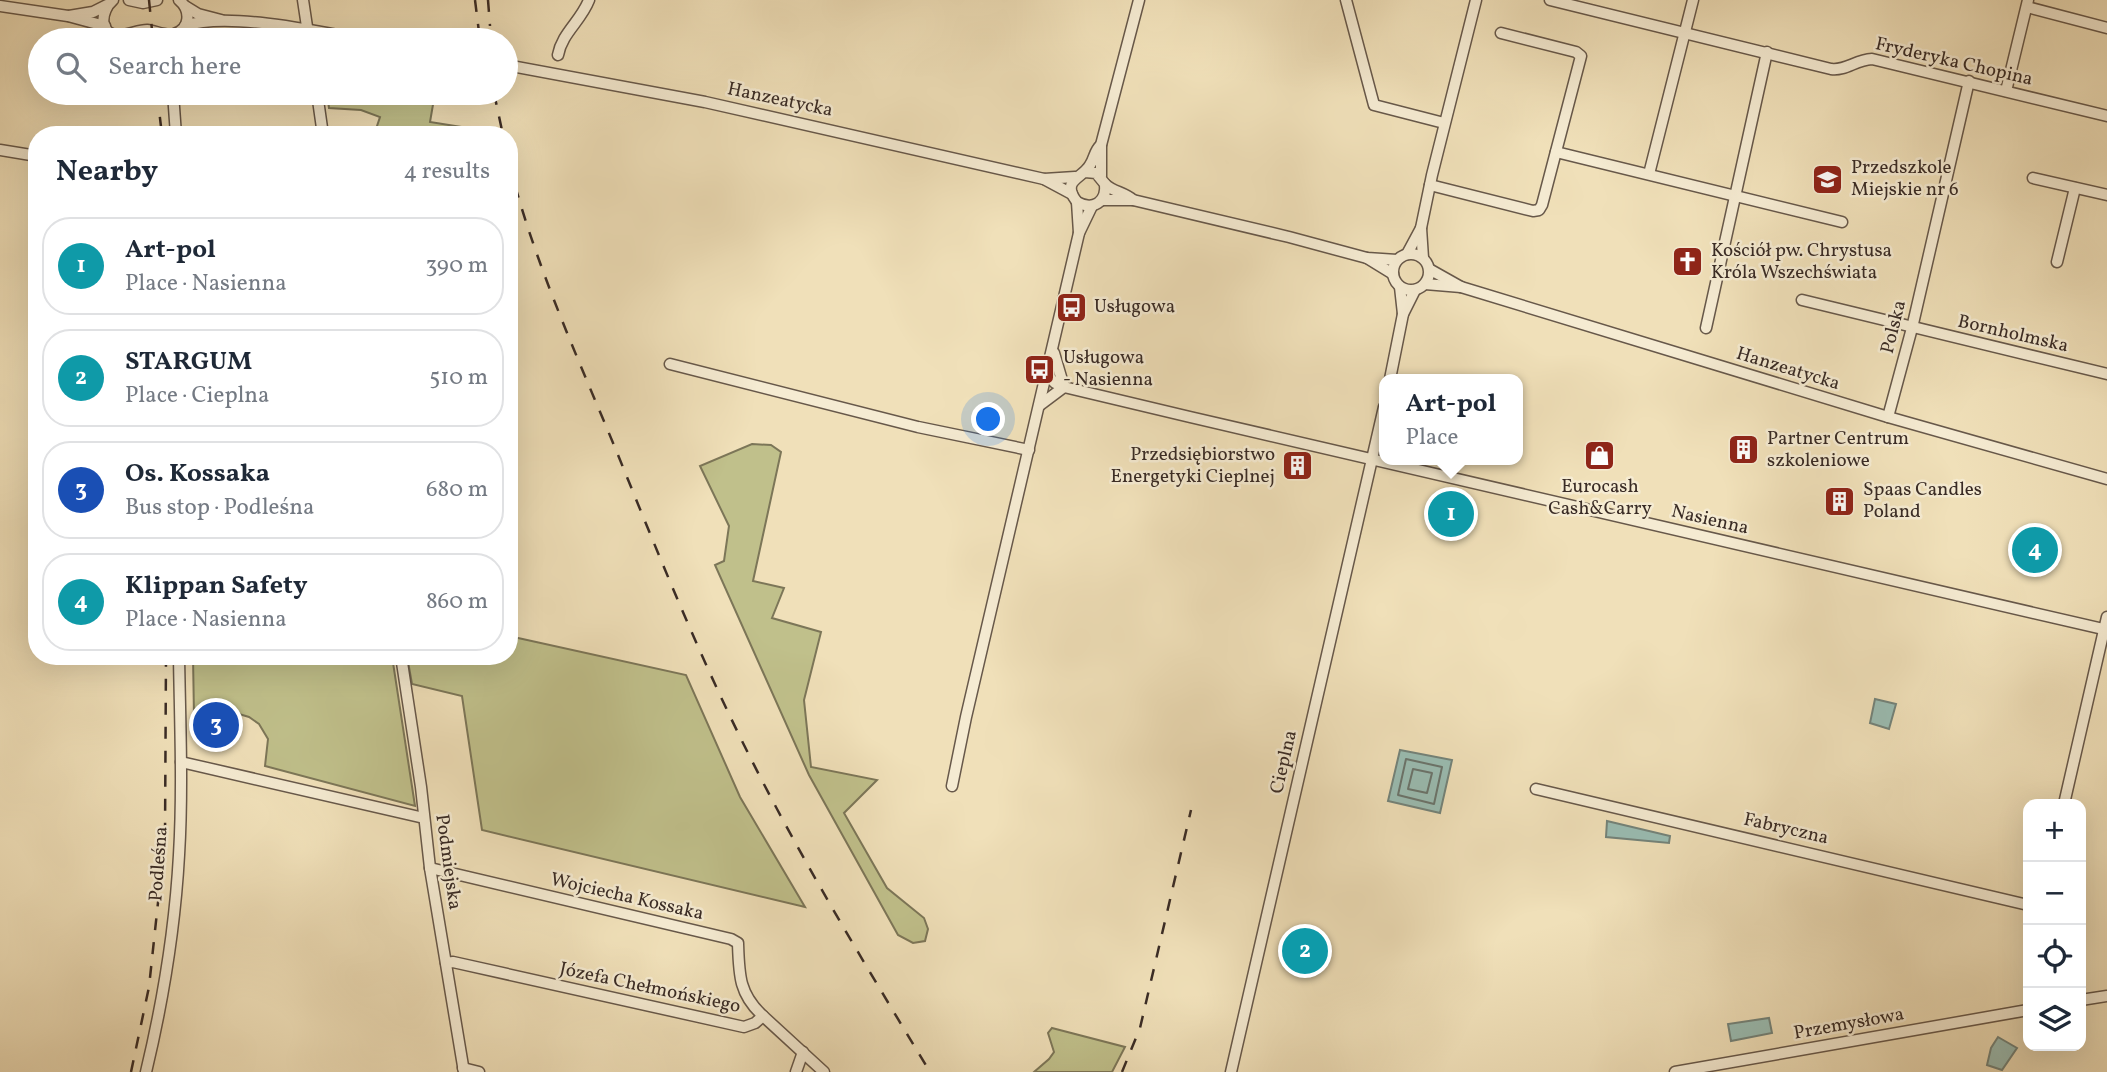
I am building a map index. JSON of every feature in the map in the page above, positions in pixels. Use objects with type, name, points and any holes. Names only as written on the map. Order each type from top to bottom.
[{"type":"street","points":[[129,0],[143,3],[156,0]]},
{"type":"street","points":[[303,0],[308,28]]},
{"type":"street","points":[[558,55],[562,40],[581,17],[589,0]]},
{"type":"street","points":[[952,786],[1079,233],[1092,206],[1102,200],[1106,192],[1101,145],[1139,0]]},
{"type":"street","points":[[1346,0],[1374,105],[1444,123]]},
{"type":"street","points":[[1391,374],[1403,314],[1415,290],[1425,284],[1429,269],[1421,251],[1421,229],[1444,123],[1476,0]]},
{"type":"street","name":"Fryderyka Chopina","points":[[1550,0],[1839,70],[1855,61],[1872,59],[2107,116]]},
{"type":"street","points":[[1649,174],[1693,0]]},
{"type":"street","points":[[68,16],[93,12],[110,3]]},
{"type":"street","points":[[104,26],[102,17],[110,3]]},
{"type":"street","points":[[182,3],[192,11],[222,21],[266,28]]},
{"type":"street","points":[[182,3],[188,13],[182,28]]},
{"type":"street","points":[[2006,91],[2027,4],[2107,28]]},
{"type":"street","points":[[0,6],[68,16],[106,28]]},
{"type":"street","points":[[195,28],[222,21]]},
{"type":"street","points":[[1430,185],[1533,211],[1539,210],[1581,56],[1576,52],[1501,33]]},
{"type":"street","points":[[1706,328],[1767,52]]},
{"type":"street","name":"Hanzeatycka","points":[[518,67],[693,100],[1044,179],[1064,188],[1074,198]]},
{"type":"street","name":"Polska","points":[[1888,417],[1912,328],[1969,82]]},
{"type":"street","points":[[174,105],[175,126]]},
{"type":"street","points":[[319,105],[322,126]]},
{"type":"street","points":[[1079,233],[1071,186],[1101,145]]},
{"type":"street","points":[[0,150],[28,155]]},
{"type":"street","points":[[1556,152],[1842,222]]},
{"type":"street","points":[[1080,175],[1096,173],[1112,190],[1133,200],[1367,258],[1397,260],[1408,254],[1423,258]]},
{"type":"street","name":"Hanzeatycka","points":[[1044,179],[1080,175]]},
{"type":"street","points":[[2033,178],[2107,195]]},
{"type":"street","points":[[2057,262],[2075,188]]},
{"type":"street","points":[[1074,198],[1092,206]]},
{"type":"street","points":[[1102,200],[1133,200]]},
{"type":"street","points":[[1408,254],[1421,229]]},
{"type":"street","points":[[1367,258],[1393,274],[1400,286],[1403,314]]},
{"type":"street","points":[[1393,274],[1397,260]]},
{"type":"street","name":"Hanzeatycka","points":[[1429,269],[1461,287]]},
{"type":"street","name":"Hanzeatycka","points":[[1425,284],[1461,287],[1888,417],[2107,479]]},
{"type":"street","points":[[1400,286],[1415,290]]},
{"type":"street","name":"Bornholmska","points":[[1802,300],[2107,374]]},
{"type":"street","points":[[1054,346],[1064,387]]},
{"type":"street","points":[[670,364],[918,427],[1029,450]]},
{"type":"street","points":[[1046,374],[1064,387]]},
{"type":"street","points":[[1040,405],[1064,387]]},
{"type":"street","name":"Nasienna","points":[[1064,387],[1379,461]]},
{"type":"street","name":"Cieplna","points":[[1231,1072],[1379,431]]},
{"type":"street","name":"Nasienna","points":[[1395,465],[2106,629]]},
{"type":"street","points":[[2065,799],[2107,617]]},
{"type":"street","name":"Podleśna","points":[[146,1072],[168,962],[175,900],[180,831],[179,665]]},
{"type":"street","name":"Podmiejska","points":[[402,665],[430,868],[463,1070]]},
{"type":"street","points":[[181,762],[424,818]]},
{"type":"street","name":"Fabryczna","points":[[1536,789],[2023,904]]},
{"type":"street","name":"Wojciecha Kossaka","points":[[430,868],[731,939],[738,943],[741,983],[746,996],[764,1016]]},
{"type":"street","name":"Józefa Chełmońskiego","points":[[446,962],[744,1027],[764,1016],[824,1072]]},
{"type":"street","points":[[2086,999],[2107,996]]},
{"type":"street","name":"Przemysłowa","points":[[1675,1072],[2023,1011]]},
{"type":"street","points":[[796,1072],[803,1052]]},
{"type":"street","points":[[463,1070],[479,1072]]},
{"type":"green space","points":[[329,105],[433,105],[430,122],[455,126],[377,126],[380,117],[361,110],[329,108]]},
{"type":"green space","points":[[752,444],[771,445],[781,452],[753,581],[784,588],[772,618],[821,632],[804,700],[811,767],[877,780],[844,813],[887,888],[924,918],[928,929],[925,941],[913,943],[898,935],[809,775],[715,565],[724,561],[729,526],[700,466]]},
{"type":"green space","points":[[518,638],[686,675],[740,797],[805,907],[482,830],[462,696],[412,684],[409,665],[518,665]]},
{"type":"green space","points":[[193,665],[393,665],[415,806],[265,766],[268,739],[259,724],[249,717],[229,711],[202,721],[194,716]]},
{"type":"green space","points":[[1052,1028],[1125,1047],[1112,1072],[1034,1072],[1054,1052],[1048,1033]]},
{"type":"water","points":[[1875,699],[1896,704],[1889,729],[1870,723]]},
{"type":"water","points":[[1400,750],[1452,760],[1440,813],[1388,801]]},
{"type":"water","points":[[1607,821],[1670,836],[1669,843],[1606,837]]},
{"type":"water","points":[[1769,1018],[1772,1033],[1731,1041],[1728,1024]]},
{"type":"water","points":[[1998,1037],[2017,1048],[2002,1070],[1987,1065],[1991,1048]]},
{"type":"railway","points":[[149,0],[152,28]]},
{"type":"railway","points":[[475,0],[478,28]]},
{"type":"railway","points":[[488,0],[490,26]]},
{"type":"railway","points":[[158,105],[161,126]]},
{"type":"railway","points":[[497,105],[501,126]]},
{"type":"railway","points":[[518,196],[557,308],[712,677],[790,833],[930,1072]]},
{"type":"railway","points":[[131,1072],[149,987],[165,837],[166,665]]},
{"type":"railway","points":[[1122,1072],[1140,1028],[1191,810]]},
{"type":"place","name":"Przedszkole Miejskie nr 6","points":[[1828,179]]},
{"type":"place","name":"Kościół pw. Chrystusa Króla Wszechświata","points":[[1688,262]]},
{"type":"place","name":"Usługowa","points":[[1071,307]]},
{"type":"place","name":"Usługowa - Nasienna","points":[[1040,369]]},
{"type":"place","name":"Partner Centrum szkoleniowe","points":[[1744,450]]},
{"type":"place","name":"Eurocash Cash&Carry","points":[[1600,456]]},
{"type":"place","name":"Przedsiębiorstwo Energetyki Cieplnej","points":[[1298,466]]},
{"type":"place","name":"Spaas Candles Poland","points":[[1840,501]]},
{"type":"place","name":"Art-pol","points":[[1451,514]]},
{"type":"place","name":"Klippan Safety","points":[[2035,550]]},
{"type":"place","name":"Os. Kossaka","points":[[216,725]]},
{"type":"place","name":"STARGUM","points":[[1305,951]]}]
